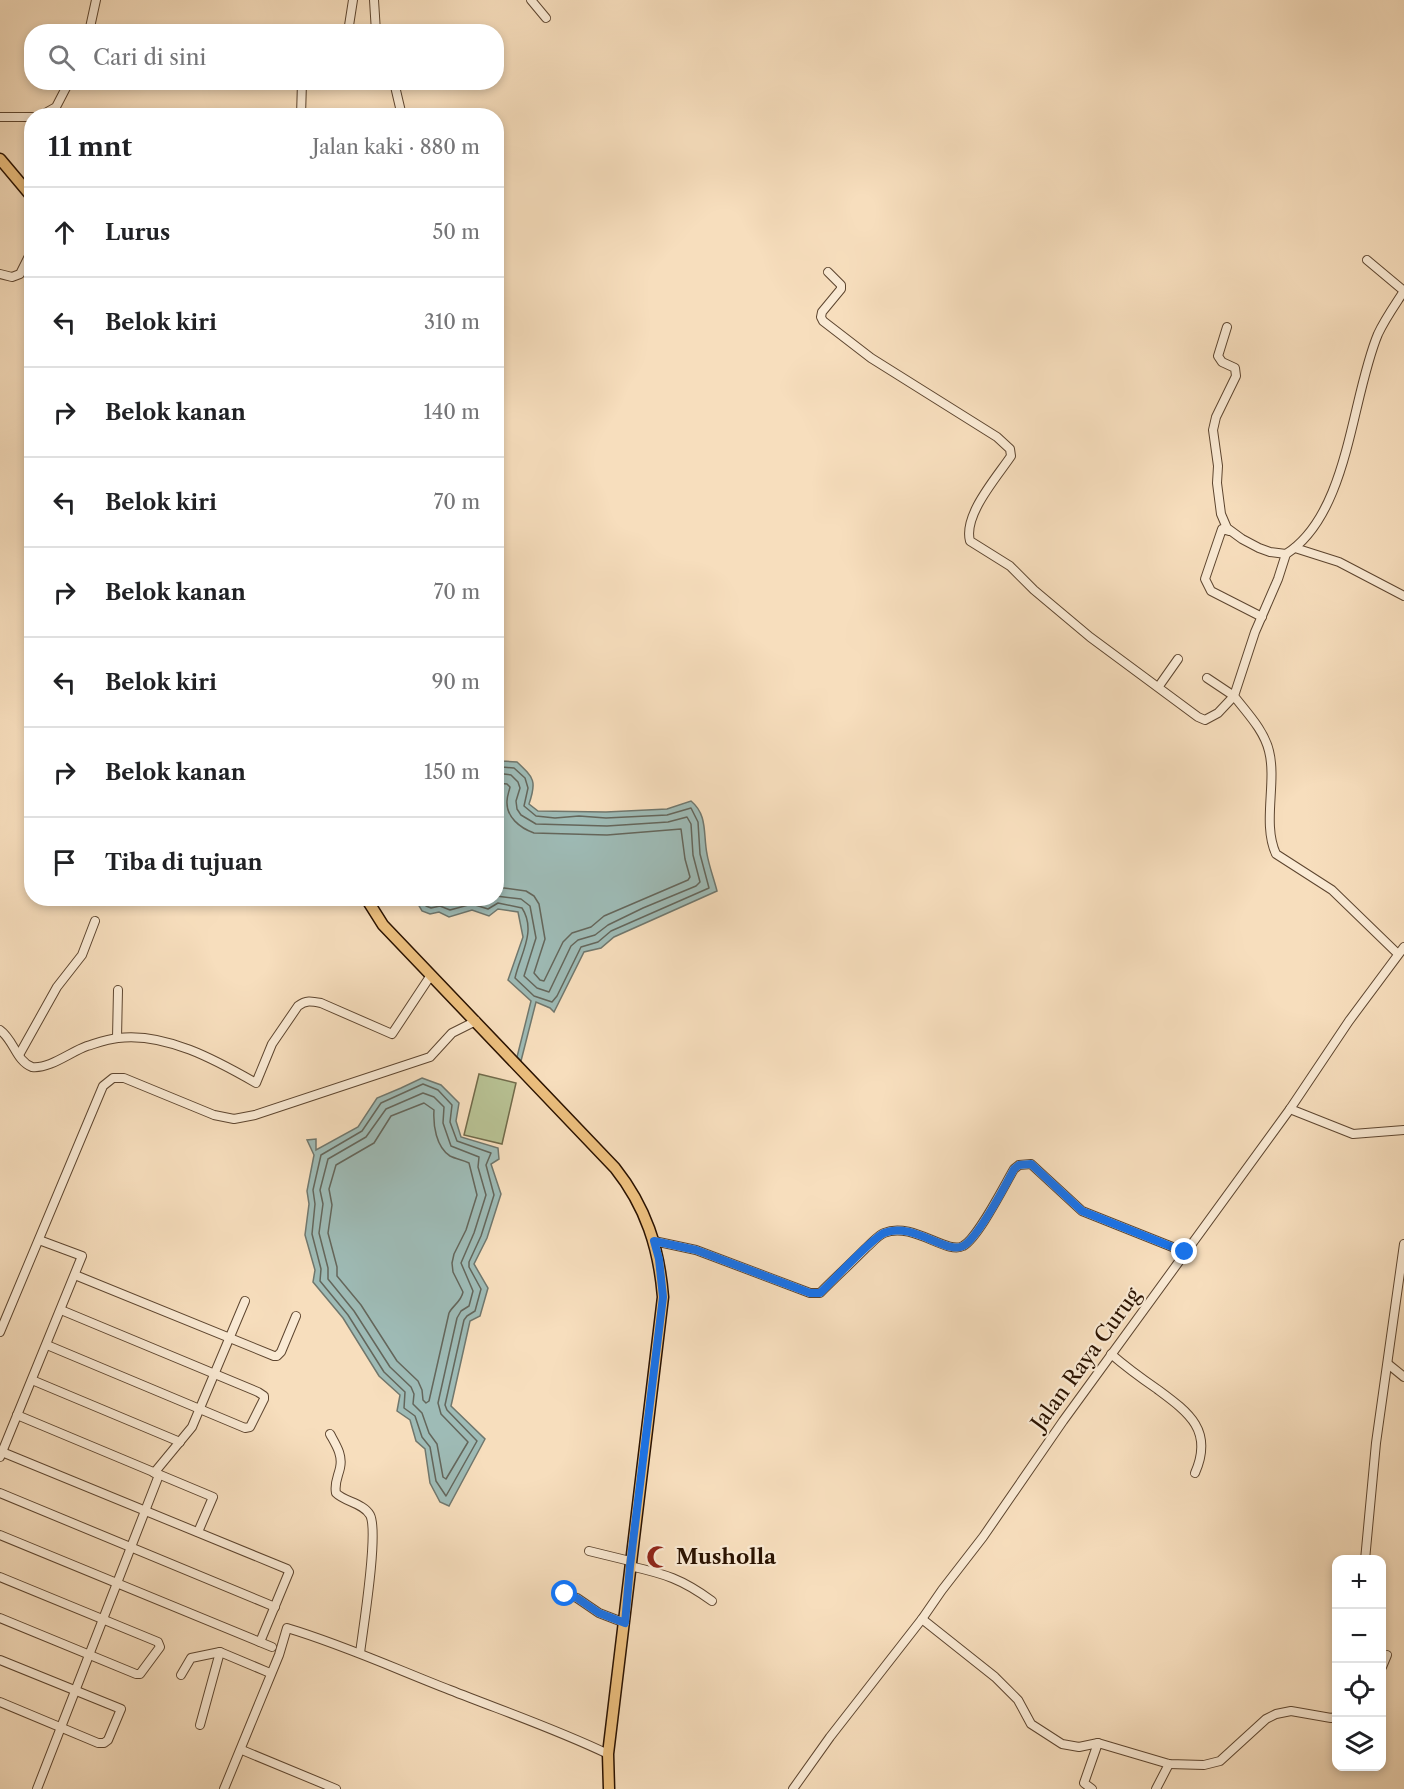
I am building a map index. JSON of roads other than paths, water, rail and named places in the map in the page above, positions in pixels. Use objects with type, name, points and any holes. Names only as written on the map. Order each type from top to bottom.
[{"type":"main road","points":[[0,159],[24,188]]},
{"type":"main road","points":[[371,906],[383,925],[615,1168],[636,1197],[654,1241],[663,1297],[608,1754],[609,1789]]},
{"type":"street","points":[[91,24],[96,0]]},
{"type":"street","points":[[349,24],[353,0]]},
{"type":"street","points":[[374,0],[376,24]]},
{"type":"street","points":[[531,0],[546,18]]},
{"type":"street","points":[[54,108],[65,90]]},
{"type":"street","points":[[301,108],[302,90]]},
{"type":"street","points":[[396,90],[400,108]]},
{"type":"street","points":[[0,117],[24,117]]},
{"type":"street","points":[[828,272],[841,285],[841,289],[822,312],[823,321],[864,353],[997,436],[1010,449],[1011,456],[975,511],[969,529],[970,541],[1010,566],[1034,590],[1090,637],[1205,720],[1218,712],[1234,696],[1255,632],[1286,554],[1295,548],[1317,520],[1342,468],[1357,404],[1378,333],[1404,291],[1367,260]]},
{"type":"street","points":[[0,274],[12,277],[20,274],[24,266]]},
{"type":"street","points":[[1227,327],[1218,356],[1222,362],[1234,368],[1236,376],[1216,417],[1213,430],[1221,514],[1229,531]]},
{"type":"street","points":[[1262,617],[1210,591],[1206,585],[1205,579],[1222,530],[1229,531],[1270,552],[1286,554]]},
{"type":"street","points":[[1295,548],[1339,562],[1404,596]]},
{"type":"street","points":[[1159,687],[1178,659]]},
{"type":"street","points":[[1207,678],[1234,696],[1264,735],[1270,753],[1270,833],[1276,854],[1332,890],[1402,950]]},
{"type":"street","points":[[19,1055],[57,987],[82,955],[95,921]]},
{"type":"street","name":"Jalan Raya Curug","points":[[793,1789],[869,1685],[983,1537],[1111,1354],[1290,1109],[1349,1021],[1402,950]]},
{"type":"street","points":[[0,1030],[10,1038],[19,1055],[29,1066],[39,1067],[81,1048],[117,1038],[153,1040],[215,1060],[256,1083],[272,1044],[298,1006],[304,1002],[311,1000],[321,1003],[392,1034],[431,975]]},
{"type":"street","points":[[117,1038],[118,990]]},
{"type":"street","points":[[0,1332],[103,1086],[113,1078],[124,1078],[214,1115],[234,1119],[255,1115],[430,1057],[453,1033],[476,1021]]},
{"type":"street","points":[[1290,1109],[1353,1134],[1367,1135],[1404,1130]]},
{"type":"street","points":[[654,1241],[696,1250],[810,1293],[820,1293],[881,1233],[907,1231],[950,1247],[963,1246],[975,1235],[1014,1169],[1026,1163],[1036,1167],[1082,1211],[1185,1252]]},
{"type":"street","points":[[39,1240],[82,1256],[1,1455],[145,1510],[287,1569],[290,1572],[260,1642]]},
{"type":"street","points":[[1365,1555],[1376,1443],[1404,1244]]},
{"type":"street","points":[[75,1275],[278,1356],[296,1316]]},
{"type":"street","points":[[37,1789],[145,1510],[156,1474],[192,1427],[245,1300]]},
{"type":"street","points":[[46,1345],[248,1429],[264,1399],[264,1396],[258,1392],[61,1310]]},
{"type":"street","points":[[1111,1354],[1181,1407],[1193,1419],[1202,1445],[1201,1460],[1195,1473]]},
{"type":"street","points":[[1388,1364],[1404,1377]]},
{"type":"street","points":[[32,1380],[180,1442]]},
{"type":"street","points":[[17,1415],[213,1497],[198,1532]]},
{"type":"street","points":[[330,1434],[340,1456],[335,1484],[336,1492],[368,1512],[373,1523],[373,1546],[360,1653]]},
{"type":"street","points":[[0,1493],[275,1607]]},
{"type":"street","points":[[0,1535],[272,1647]]},
{"type":"street","points":[[589,1551],[672,1577],[690,1585],[712,1601]]},
{"type":"street","points":[[0,1577],[158,1642],[160,1647],[140,1674],[136,1674],[0,1618]]},
{"type":"street","points":[[565,1594],[577,1598],[599,1613],[625,1623]]},
{"type":"street","points":[[922,1619],[995,1677],[1018,1700],[1026,1718],[1036,1729],[1062,1744],[1079,1747],[1098,1743],[1169,1764],[1204,1765],[1220,1761],[1266,1719],[1276,1714],[1291,1711],[1332,1718]]},
{"type":"street","points":[[224,1789],[242,1750],[270,1673],[279,1655],[287,1628],[360,1653],[536,1722],[608,1754]]},
{"type":"street","points":[[181,1675],[191,1658],[220,1652],[270,1673]]},
{"type":"street","points":[[201,1725],[220,1652]]},
{"type":"street","points":[[1383,1663],[1387,1655]]},
{"type":"street","points":[[0,1660],[121,1709],[108,1740],[104,1743],[0,1702]]},
{"type":"street","points":[[1092,1789],[1084,1783],[1098,1743]]},
{"type":"street","points":[[242,1750],[336,1789]]},
{"type":"street","points":[[1156,1789],[1169,1764]]},
{"type":"water","points":[[504,761],[517,762],[530,776],[533,790],[529,804],[538,811],[606,812],[667,809],[691,801],[700,812],[704,825],[708,859],[717,891],[614,937],[601,948],[584,952],[554,1012],[536,1002],[521,1061],[517,1057],[531,1001],[508,980],[523,937],[518,912],[498,909],[489,916],[472,910],[449,917],[439,912],[430,914],[422,911],[419,906],[504,906]]},
{"type":"water","points":[[422,1078],[441,1085],[459,1103],[456,1121],[461,1137],[498,1148],[499,1159],[491,1164],[501,1194],[487,1238],[474,1264],[488,1288],[480,1316],[470,1321],[451,1406],[485,1439],[449,1506],[440,1502],[430,1483],[425,1449],[416,1441],[410,1420],[397,1411],[400,1395],[379,1376],[343,1318],[313,1282],[315,1270],[305,1235],[309,1204],[307,1191],[314,1155],[307,1140],[316,1139],[316,1150],[358,1127],[377,1098]]},
{"type":"place","name":"Musholla","points":[[658,1557]]}]
